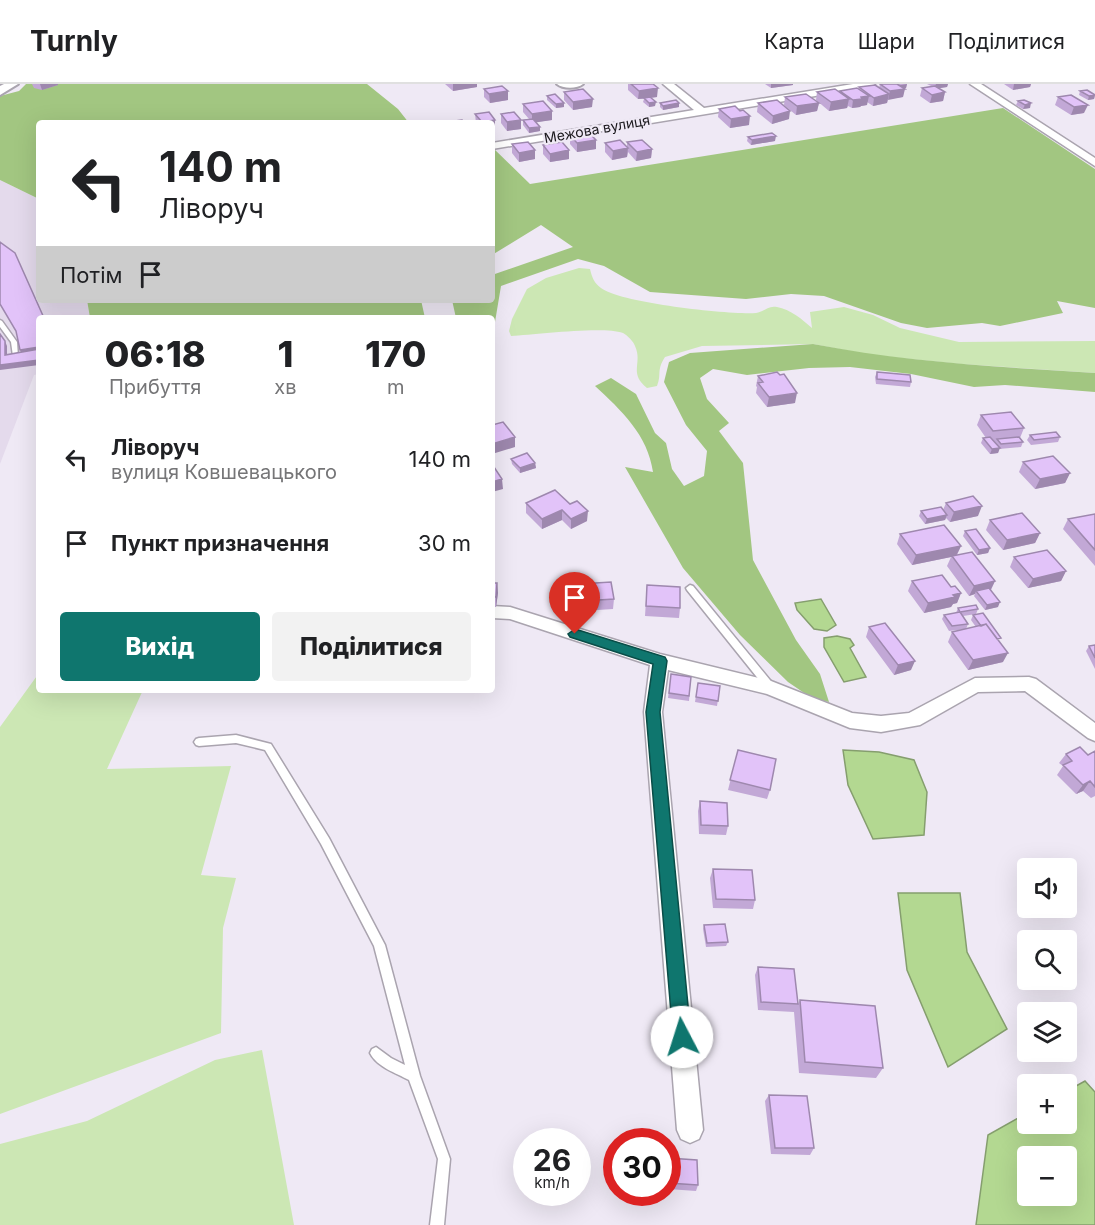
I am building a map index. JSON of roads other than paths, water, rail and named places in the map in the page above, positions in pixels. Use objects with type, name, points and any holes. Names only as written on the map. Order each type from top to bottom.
[{"type":"street","points":[[563,84],[577,84]]},
{"type":"street","points":[[668,84],[701,111]]},
{"type":"street","name":"Межова вулиця","points":[[495,145],[870,84]]},
{"type":"street","points":[[975,84],[1095,163]]},
{"type":"street","points":[[495,612],[510,613],[660,661],[771,688],[849,720],[881,724],[913,720],[975,685],[1029,684],[1095,733]]},
{"type":"street","points":[[660,661],[653,712],[690,1130]]},
{"type":"lane","points":[[0,322],[14,342],[16,356]]},
{"type":"lane","points":[[690,588],[771,688]]},
{"type":"lane","points":[[199,742],[236,739],[268,747],[325,841],[379,945],[414,1076],[444,1159],[437,1225]]},
{"type":"lane","points":[[376,1053],[387,1062],[414,1076]]}]
